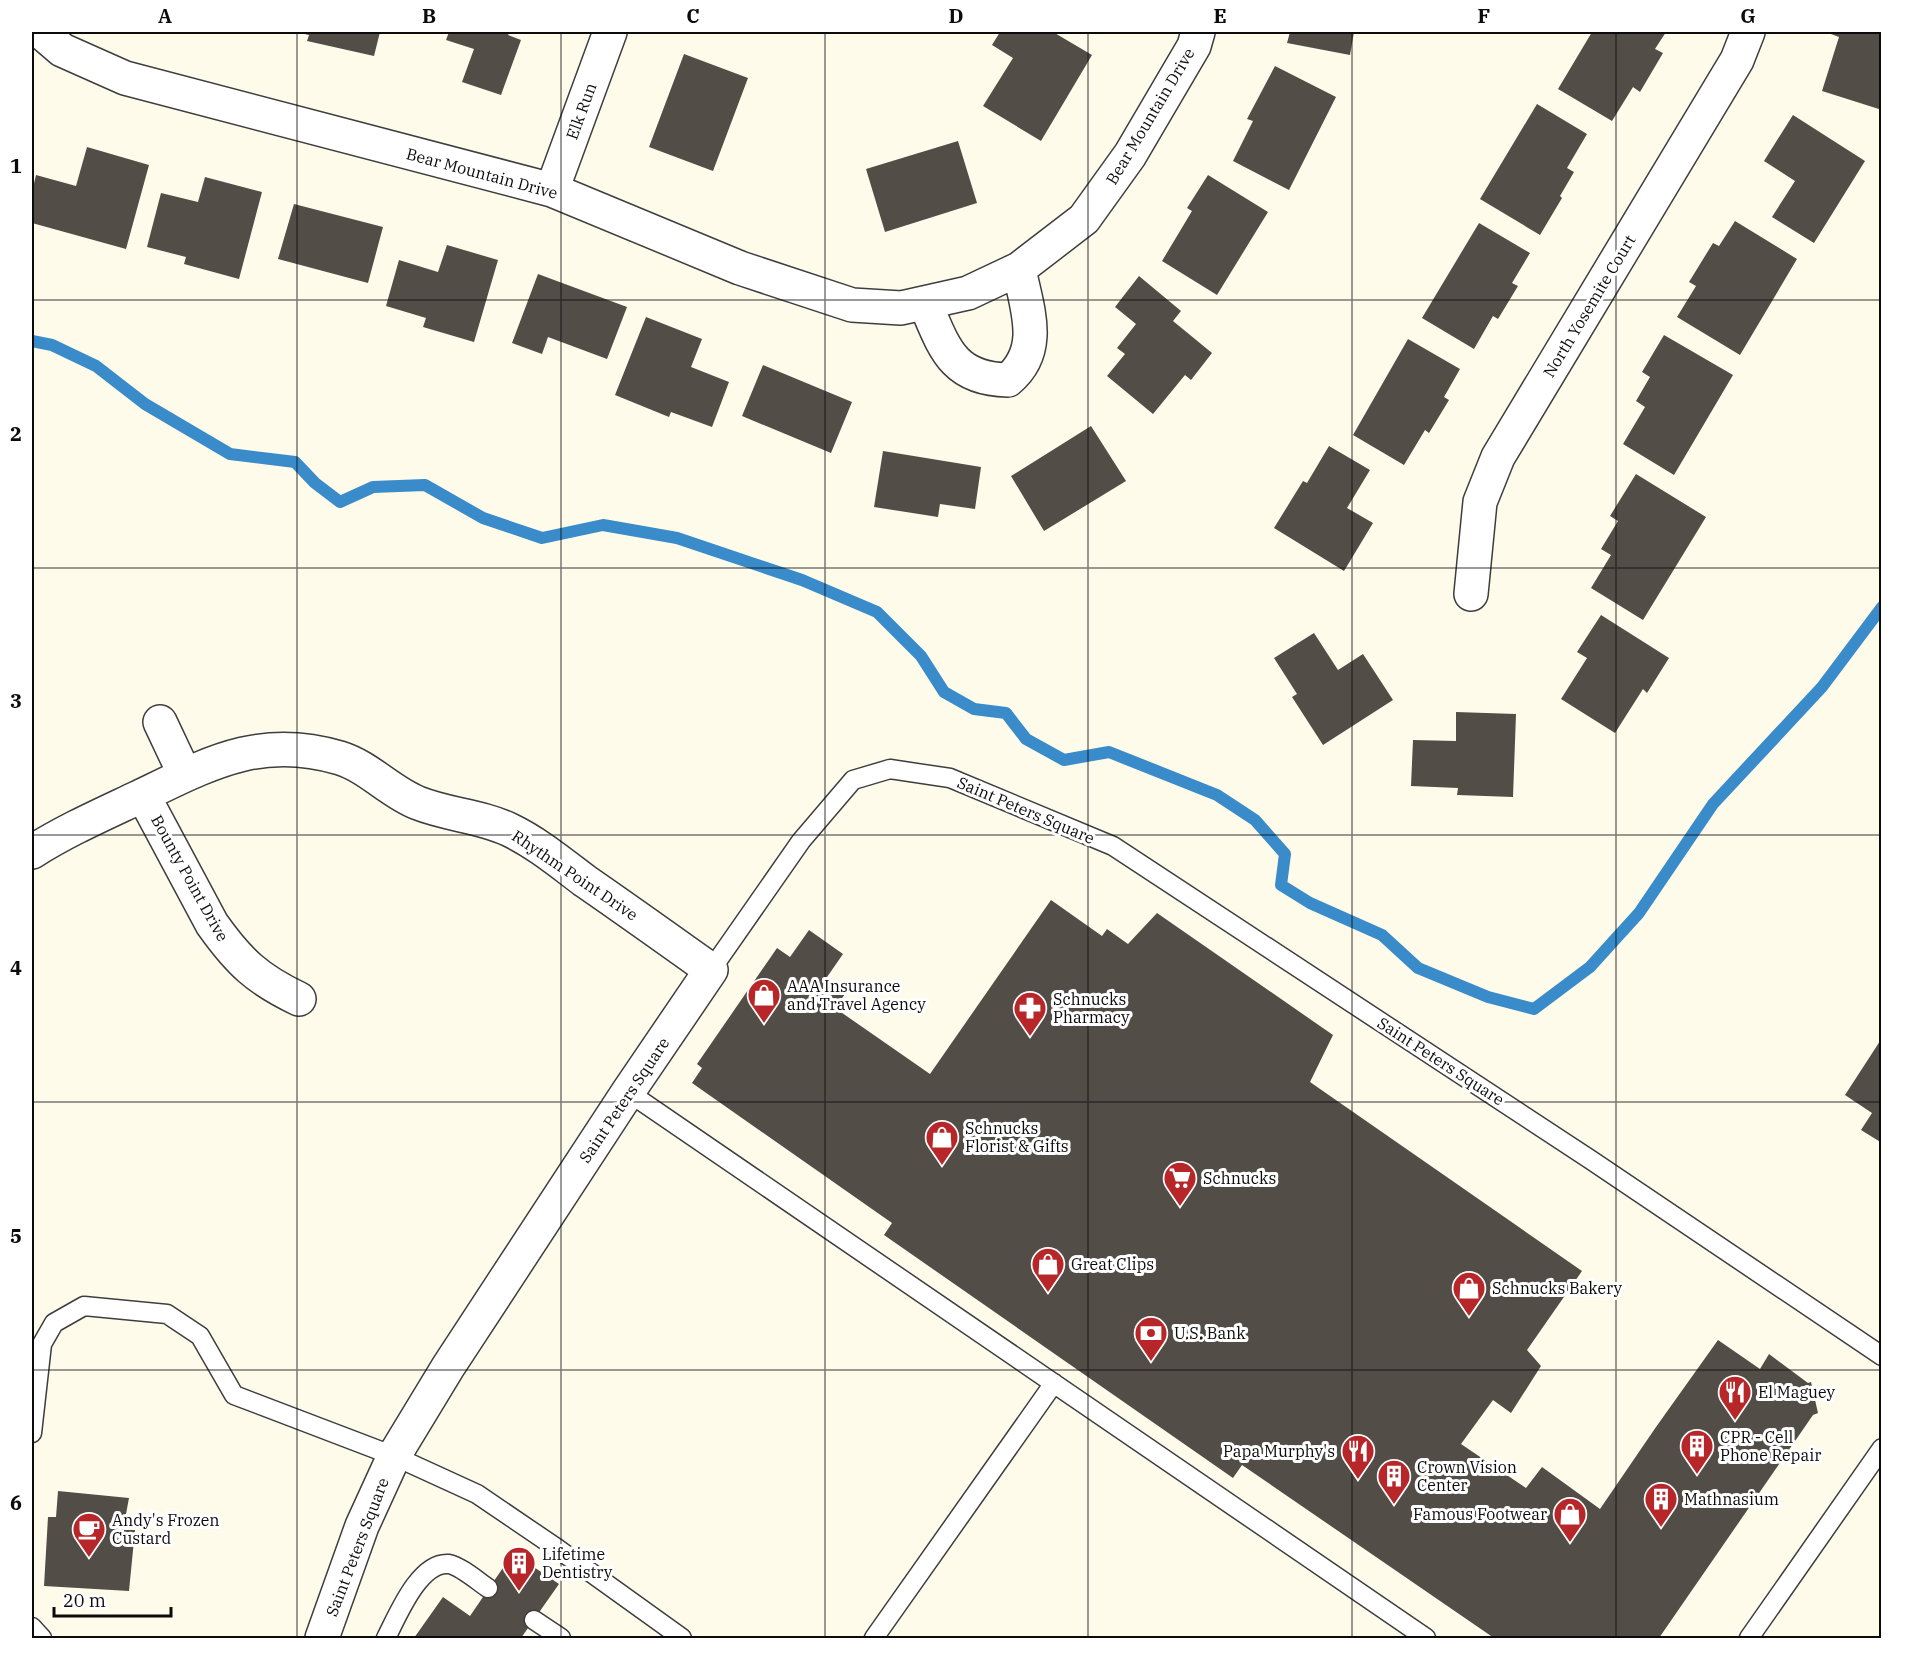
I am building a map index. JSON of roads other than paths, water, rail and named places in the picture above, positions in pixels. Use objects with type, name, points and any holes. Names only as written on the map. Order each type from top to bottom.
[{"type":"street","name":"Bear Mountain Drive","points":[[41,32],[62,50],[124,78],[552,190],[740,268],[852,305],[901,308],[968,293],[1019,269],[1084,219],[1130,155],[1194,46],[1198,32]]},
{"type":"street","name":"Elk Run","points":[[552,190],[610,32]]},
{"type":"street","name":"North Yosemite Court","points":[[1471,594],[1480,502],[1498,457],[1737,60],[1748,32]]},
{"type":"street","points":[[925,303],[949,356],[969,372],[992,379],[1008,380],[1020,370],[1029,351],[1031,330],[1019,269]]},
{"type":"street","points":[[160,722],[185,775]]},
{"type":"street","name":"Rhythm Point Drive","points":[[32,852],[79,825],[185,775],[233,756],[270,749],[312,752],[342,759],[368,772],[408,800],[479,819],[521,836],[711,970]]},
{"type":"street","name":"Bounty Point Drive","points":[[143,795],[212,924],[224,941],[250,970],[265,982],[299,999]]},
{"type":"street","name":"Saint Peters Square","points":[[322,1638],[362,1526],[394,1456],[448,1367],[628,1092],[711,970]]},
{"type":"lane","name":"Saint Peters Square","points":[[711,970],[801,841],[853,780],[890,769],[950,778],[1113,846],[1591,1160],[1881,1356]]},
{"type":"lane","points":[[628,1092],[1426,1638]]},
{"type":"lane","points":[[32,1433],[42,1344],[54,1323],[84,1305],[167,1314],[200,1336],[234,1395],[394,1456],[477,1494],[682,1638]]},
{"type":"lane","points":[[874,1638],[1054,1383]]},
{"type":"lane","points":[[1749,1638],[1881,1448]]},
{"type":"lane","points":[[386,1638],[404,1604],[425,1572],[438,1565],[450,1564],[489,1588]]},
{"type":"lane","points":[[534,1620],[561,1638]]},
{"type":"lane","points":[[32,1627],[42,1638]]},
{"type":"waterway","points":[[32,341],[52,345],[96,366],[145,404],[230,454],[295,462],[315,483],[340,502],[373,487],[425,485],[483,518],[542,538],[603,525],[677,538],[802,580],[877,612],[921,656],[944,692],[974,709],[1006,713],[1026,739],[1064,760],[1109,752],[1217,795],[1255,820],[1285,854],[1281,885],[1310,903],[1382,935],[1418,968],[1488,997],[1534,1009],[1590,967],[1639,913],[1713,804],[1822,687],[1882,607]]},
{"type":"place","name":"AAA Insurance and Travel Agency","points":[[764,1024]]},
{"type":"place","name":"Schnucks Pharmacy","points":[[1030,1037]]},
{"type":"place","name":"Schnucks Florist & Gifts","points":[[942,1166]]},
{"type":"place","name":"Schnucks","points":[[1180,1207]]},
{"type":"place","name":"Great Clips","points":[[1048,1293]]},
{"type":"place","name":"Schnucks Bakery","points":[[1469,1317]]},
{"type":"place","name":"U.S. Bank","points":[[1151,1362]]},
{"type":"place","name":"El Maguey","points":[[1735,1421]]},
{"type":"place","name":"CPR - Cell Phone Repair","points":[[1697,1475]]},
{"type":"place","name":"Papa Murphy's","points":[[1358,1480]]},
{"type":"place","name":"Crown Vision Center","points":[[1394,1505]]},
{"type":"place","name":"Mathnasium","points":[[1661,1528]]},
{"type":"place","name":"Famous Footwear","points":[[1570,1543]]},
{"type":"place","name":"Andy's Frozen Custard","points":[[89,1558]]},
{"type":"place","name":"Lifetime Dentistry","points":[[519,1592]]}]
